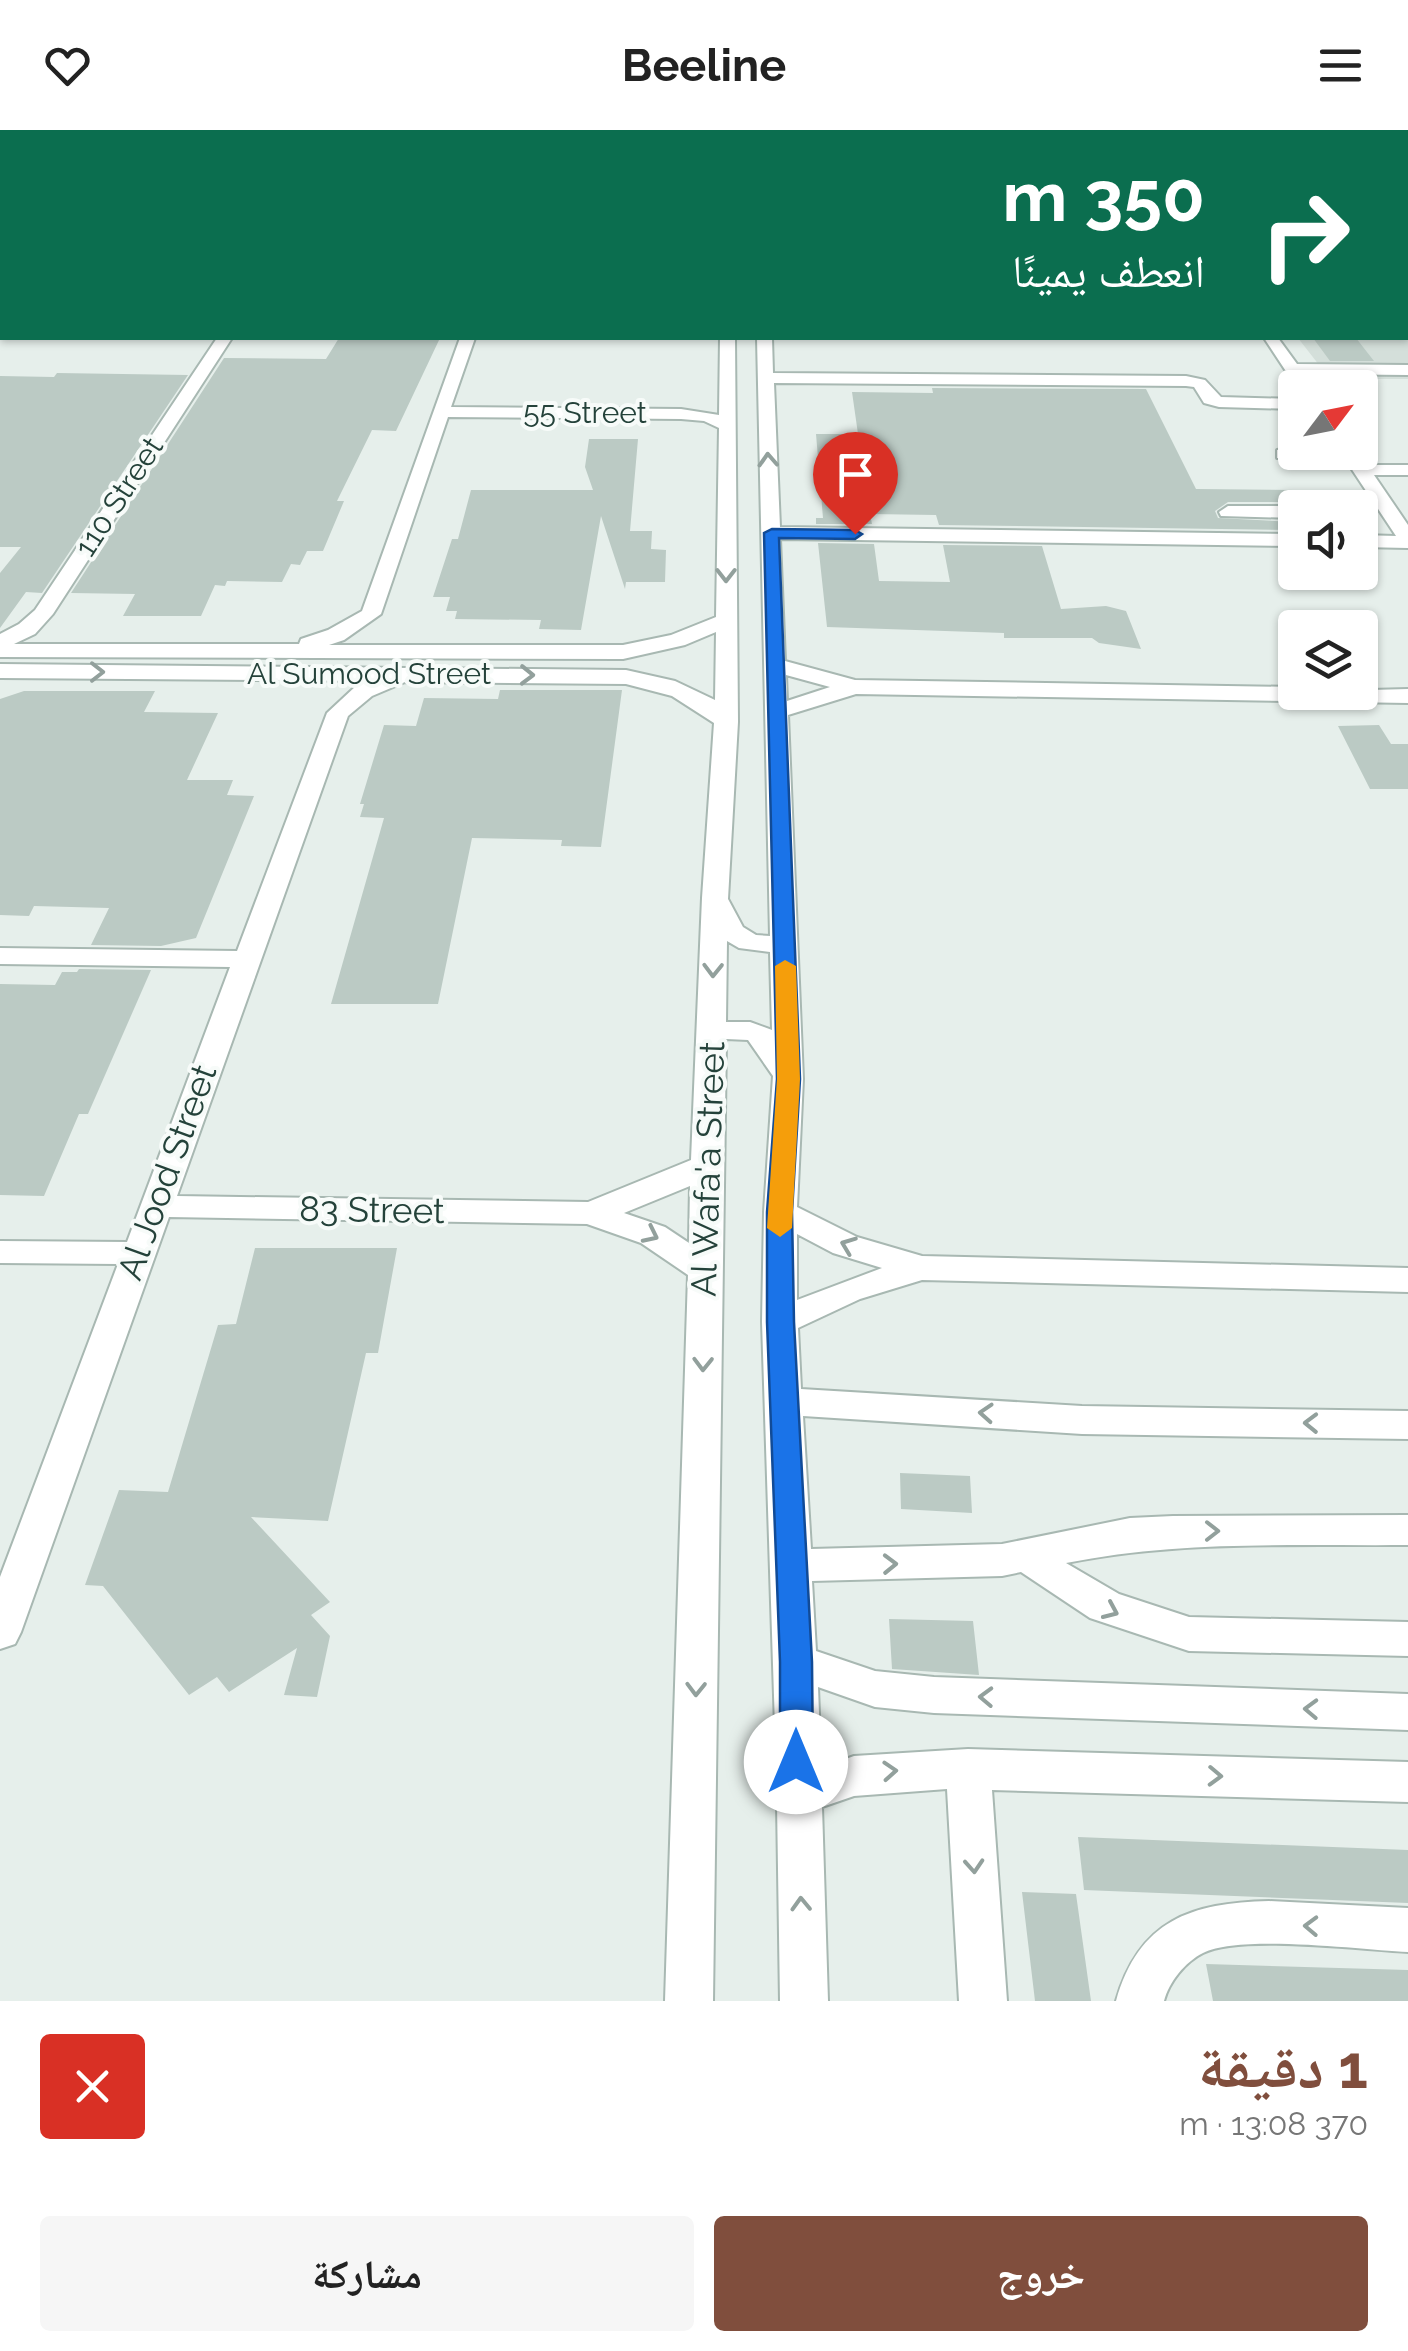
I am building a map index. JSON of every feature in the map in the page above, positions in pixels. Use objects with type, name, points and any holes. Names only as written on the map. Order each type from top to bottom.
[{"type":"street","name":"110 Street","points":[[0,646],[43,614],[223,340]]},
{"type":"street","points":[[286,650],[336,635],[371,614],[466,340]]},
{"type":"street","name":"Al Wafa'a Street","points":[[689,2001],[707,1166],[715,898],[726,722],[728,340]]},
{"type":"street","name":"Al Wafa'a Street","points":[[764,340],[788,1079],[780,1212],[780,1322],[796,1662],[796,1796],[804,2001]]},
{"type":"street","points":[[1272,340],[1293,369],[1408,370]]},
{"type":"street","points":[[765,378],[1186,380],[1202,385],[1210,399],[1219,402],[1278,404]]},
{"type":"street","name":"55 Street","points":[[441,412],[681,414],[707,416],[727,425]]},
{"type":"street","points":[[1269,433],[1278,446]]},
{"type":"street","points":[[1378,464],[1408,470]]},
{"type":"street","points":[[1294,470],[1297,475]]},
{"type":"street","points":[[1361,470],[1408,541]]},
{"type":"street","points":[[1228,512],[1278,512]]},
{"type":"street","points":[[1378,512],[1390,512]]},
{"type":"street","points":[[772,533],[1278,540]]},
{"type":"street","points":[[1378,541],[1408,541]]},
{"type":"street","points":[[371,614],[386,633],[411,650]]},
{"type":"street","name":"Al Sumood Street","points":[[0,646],[636,650],[677,640],[726,620]]},
{"type":"street","points":[[636,650],[671,655],[678,666],[666,676],[642,680]]},
{"type":"street","points":[[775,664],[854,687],[1408,696]]},
{"type":"street","name":"Al Sumood Street","points":[[0,671],[642,680],[702,700],[726,722]]},
{"type":"street","points":[[0,685],[28,672]]},
{"type":"street","points":[[298,673],[324,691],[338,713],[364,691],[404,674]]},
{"type":"street","points":[[778,711],[854,687]]},
{"type":"street","name":"Al Jood Street","points":[[0,1632],[136,1253],[338,713]]},
{"type":"street","points":[[715,898],[725,923],[741,940],[763,945],[784,943]]},
{"type":"street","points":[[0,956],[246,959]]},
{"type":"street","points":[[712,1032],[745,1029],[759,1033],[768,1039],[788,1079]]},
{"type":"street","name":"83 Street","points":[[590,1213],[707,1166]]},
{"type":"street","name":"83 Street","points":[[154,1206],[590,1213],[653,1234],[705,1270]]},
{"type":"street","points":[[780,1212],[845,1245],[921,1268],[1408,1280]]},
{"type":"street","points":[[0,1252],[136,1253]]},
{"type":"street","points":[[780,1322],[848,1290],[921,1268]]},
{"type":"street","points":[[783,1402],[1082,1420],[1408,1425]]},
{"type":"street","points":[[792,1566],[1030,1556],[1130,1534],[1173,1530],[1408,1530]]},
{"type":"street","points":[[1030,1556],[1090,1602],[1154,1627],[1189,1634],[1408,1639]]},
{"type":"street","points":[[796,1662],[875,1689],[922,1694],[1408,1712]]},
{"type":"street","points":[[796,1796],[867,1774],[968,1768],[1408,1782]]},
{"type":"street","points":[[968,1768],[983,2001]]},
{"type":"street","points":[[1140,2001],[1143,1985],[1166,1952],[1199,1931],[1240,1924],[1408,1930]]},
{"type":"shaded area","points":[[1300,340],[1408,340],[1408,379],[1378,379],[1378,370],[1323,370]]},
{"type":"building","points":[[338,340],[439,340],[396,431],[372,430],[337,501],[344,501],[323,551],[307,551],[300,565],[291,564],[282,582],[227,581],[225,586],[215,585],[201,616],[123,616],[135,594],[71,593],[224,358],[326,359]]},
{"type":"building","points":[[1314,340],[1358,340],[1374,361],[1330,361]]},
{"type":"building","points":[[57,373],[188,375],[42,593],[26,592],[0,628],[0,573],[21,547],[0,547],[0,376],[54,377]]},
{"type":"building","points":[[932,388],[1146,389],[1196,489],[1295,490],[1278,490],[1278,502],[1228,502],[1215,511],[1218,518],[1278,521],[1278,530],[939,525],[936,515],[870,514],[872,524],[816,524],[816,518],[823,518],[816,434],[858,434],[852,392],[933,393]]},
{"type":"building","points":[[589,439],[638,439],[630,531],[652,531],[651,549],[666,550],[665,582],[626,582],[625,589],[601,516],[581,630],[539,629],[541,620],[455,619],[457,611],[446,611],[450,597],[433,597],[452,539],[458,539],[471,490],[593,490],[585,467]]},
{"type":"building","points":[[818,543],[874,544],[879,581],[950,582],[943,545],[1042,546],[1061,609],[1106,606],[1126,611],[1141,649],[1099,643],[1092,638],[1004,638],[1004,633],[827,627]]},
{"type":"building","points":[[500,690],[622,690],[601,847],[561,846],[562,840],[472,838],[438,1004],[331,1004],[384,818],[360,817],[364,804],[360,804],[384,725],[416,726],[424,698],[498,699]]},
{"type":"building","points":[[24,691],[155,691],[144,712],[218,713],[187,780],[233,780],[227,795],[254,796],[196,938],[161,946],[91,945],[109,908],[34,906],[29,916],[0,915],[0,699]]},
{"type":"building","points":[[1379,725],[1391,744],[1408,744],[1408,789],[1370,789],[1338,726]]},
{"type":"building","points":[[151,970],[88,1114],[79,1114],[44,1196],[0,1195],[0,984],[55,985],[62,972]]},
{"type":"building","points":[[255,1248],[397,1248],[378,1353],[366,1353],[328,1521],[251,1517],[330,1602],[311,1615],[330,1636],[317,1697],[284,1695],[297,1648],[229,1692],[217,1677],[189,1695],[103,1586],[85,1585],[119,1490],[168,1492],[218,1325],[236,1324]]},
{"type":"building","points":[[900,1473],[970,1476],[972,1513],[901,1509]]},
{"type":"building","points":[[889,1619],[973,1621],[979,1675],[892,1669]]},
{"type":"building","points":[[1078,1837],[1408,1850],[1408,1903],[1084,1890]]},
{"type":"building","points":[[1022,1892],[1076,1894],[1091,2001],[1035,2001]]},
{"type":"building","points":[[1206,1964],[1408,1970],[1408,2001],[1213,2001]]},
{"type":"slow traffic","points":[[780,1228],[788,1079],[785,966]]},
{"type":"route","points":[[796,1762],[796,1662],[780,1322],[780,1212],[788,1079],[772,533],[855,534]]}]
